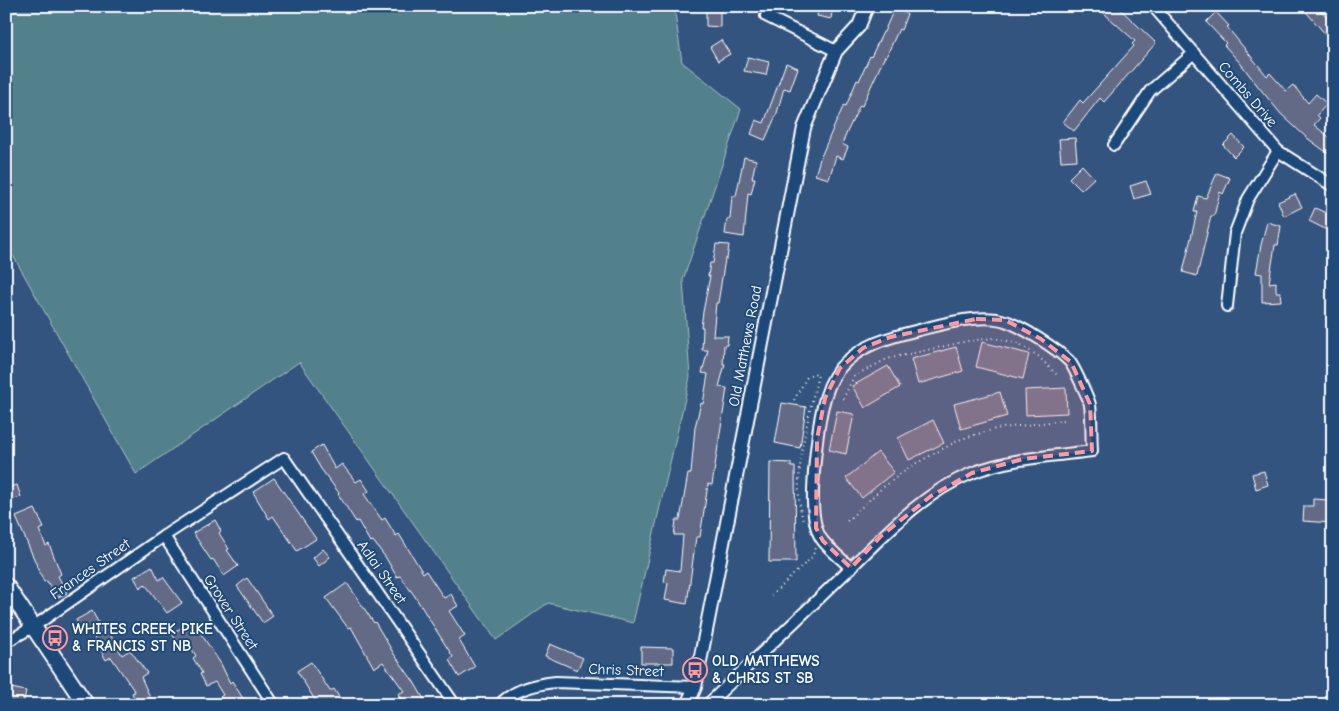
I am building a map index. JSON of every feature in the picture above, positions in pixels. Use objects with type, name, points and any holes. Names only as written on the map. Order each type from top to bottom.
[{"type":"main road","points":[[6,586],[86,705]]},
{"type":"street","name":"Old Matthews Road","points":[[688,705],[696,687],[804,128],[836,52],[859,26],[867,6]]},
{"type":"street","name":"Combs Drive","points":[[1153,6],[1278,151],[1333,186]]},
{"type":"street","points":[[766,16],[836,52]]},
{"type":"street","points":[[1114,145],[1150,91],[1194,53]]},
{"type":"street","points":[[1227,306],[1235,234],[1248,199],[1278,151]]},
{"type":"street","points":[[707,705],[851,568],[881,536],[910,511],[951,484],[985,469],[1023,459],[1092,451],[1090,404],[1071,362],[1041,339],[1005,320],[976,319],[937,326],[890,338],[863,348],[840,368],[832,380],[825,398],[817,439],[814,468],[814,510],[816,528],[822,540],[851,568]]},
{"type":"street","name":"Frances Street","points":[[6,642],[33,626],[164,536],[284,458]]},
{"type":"street","name":"Adlai Street","points":[[284,458],[455,705]]},
{"type":"street","name":"Grover Street","points":[[164,536],[274,705]]},
{"type":"street","name":"Chris Street","points":[[499,705],[504,699],[524,688],[556,682],[696,687]]},
{"type":"path","points":[[843,400],[854,376],[888,359],[968,341],[994,338],[1018,344],[1038,356],[1058,376]]},
{"type":"path","points":[[847,521],[882,488],[913,465],[961,439],[995,429],[1065,420]]},
{"type":"highlighted area","points":[[976,319],[1005,320],[1041,339],[1071,362],[1090,404],[1092,451],[1023,459],[972,473],[931,496],[881,536],[851,568],[823,541],[816,528],[817,439],[825,398],[840,368],[863,348],[890,337]]},
{"type":"green space","points":[[6,6],[674,6],[682,62],[741,109],[683,280],[690,377],[633,623],[548,603],[496,640],[299,362],[136,474],[6,243]]},
{"type":"building","points":[[819,6],[833,6],[831,19],[817,16]]},
{"type":"building","points":[[1096,6],[1117,6],[1156,43],[1104,102],[1100,98],[1074,131],[1063,122],[1080,100],[1083,103],[1134,46],[1132,44],[1135,41]]},
{"type":"building","points":[[1301,6],[1317,6],[1333,24],[1333,43]]},
{"type":"building","points":[[706,7],[720,7],[720,27],[706,26]]},
{"type":"building","points":[[894,9],[907,14],[901,30],[899,29],[862,106],[860,105],[848,130],[842,144],[848,147],[843,159],[836,156],[829,179],[815,175],[820,159],[844,105],[846,106],[857,80],[859,81]]},
{"type":"building","points":[[1216,12],[1267,76],[1270,73],[1286,91],[1293,85],[1308,103],[1316,94],[1327,104],[1317,115],[1320,118],[1314,125],[1333,140],[1333,157],[1307,138],[1281,114],[1224,45],[1226,43],[1206,22]]},
{"type":"building","points":[[721,40],[730,54],[718,61],[710,47]]},
{"type":"building","points":[[748,57],[769,62],[766,75],[744,71]]},
{"type":"building","points":[[786,63],[798,68],[790,90],[784,88],[777,113],[765,140],[751,134],[756,120],[764,123]]},
{"type":"building","points":[[1233,135],[1244,147],[1234,157],[1223,145]]},
{"type":"building","points":[[1075,138],[1077,160],[1061,161],[1059,139]]},
{"type":"building","points":[[744,157],[756,160],[752,178],[755,178],[751,194],[748,193],[744,237],[725,234],[727,219],[730,219],[732,196],[736,196]]},
{"type":"building","points":[[1082,165],[1094,178],[1081,190],[1069,178]]},
{"type":"building","points":[[1217,173],[1230,178],[1223,194],[1220,192],[1214,216],[1211,216],[1197,276],[1183,272],[1197,212],[1194,212],[1198,196],[1206,198]]},
{"type":"building","points":[[1146,181],[1151,194],[1134,199],[1130,186]]},
{"type":"building","points":[[1295,194],[1302,207],[1284,216],[1278,202]]},
{"type":"building","points":[[1315,208],[1333,216],[1333,237],[1325,229],[1309,221]]},
{"type":"building","points":[[1267,222],[1281,226],[1278,245],[1275,245],[1269,283],[1276,282],[1276,292],[1280,292],[1281,301],[1262,302],[1262,274],[1256,273]]},
{"type":"building","points":[[716,244],[729,245],[718,303],[716,303],[713,336],[728,336],[727,345],[724,345],[723,364],[725,364],[719,387],[727,388],[712,485],[708,484],[700,537],[696,537],[687,604],[665,600],[668,583],[664,582],[666,569],[680,571],[683,535],[674,535],[676,520],[680,520],[688,474],[691,474],[695,427],[701,403],[703,404],[708,374],[702,373],[708,350],[702,350],[703,327],[701,327],[710,276],[708,276],[710,263],[713,263]]},
{"type":"building","points":[[982,342],[1029,354],[1023,379],[976,367]]},
{"type":"building","points":[[956,347],[963,371],[918,384],[911,359]]},
{"type":"building","points":[[888,366],[900,387],[865,408],[852,386]]},
{"type":"building","points":[[1066,388],[1067,413],[1026,415],[1025,390]]},
{"type":"building","points":[[1000,392],[1007,416],[961,429],[954,404]]},
{"type":"building","points":[[782,403],[806,407],[800,448],[775,443]]},
{"type":"building","points":[[837,411],[854,414],[846,454],[829,450]]},
{"type":"building","points":[[933,420],[944,443],[909,460],[898,438]]},
{"type":"building","points":[[322,445],[335,469],[342,464],[356,482],[361,479],[369,491],[364,494],[382,520],[385,518],[396,536],[399,534],[423,573],[426,571],[444,598],[451,594],[458,606],[449,611],[465,636],[459,640],[475,667],[459,677],[449,660],[453,657],[414,595],[400,576],[397,577],[373,541],[370,542],[358,521],[356,522],[339,493],[321,469],[311,452]]},
{"type":"building","points":[[878,452],[894,472],[862,498],[846,478]]},
{"type":"building","points":[[770,462],[791,463],[791,467],[795,467],[796,562],[769,562]]},
{"type":"building","points":[[1264,471],[1268,485],[1256,489],[1252,474]]},
{"type":"building","points":[[274,478],[316,539],[297,551],[273,516],[269,519],[253,492]]},
{"type":"building","points":[[17,485],[21,497],[6,501],[6,488]]},
{"type":"building","points":[[1313,499],[1329,500],[1329,507],[1333,507],[1332,523],[1303,521],[1304,506],[1313,506]]},
{"type":"building","points":[[35,509],[44,528],[39,530],[46,546],[49,544],[61,574],[58,576],[67,593],[56,598],[47,581],[44,582],[16,517]]},
{"type":"building","points":[[215,520],[221,531],[219,533],[229,549],[227,550],[238,566],[224,576],[193,533]]},
{"type":"building","points":[[323,549],[330,557],[319,566],[313,558]]},
{"type":"building","points":[[152,566],[159,580],[163,577],[182,603],[167,613],[145,584],[140,588],[134,577]]},
{"type":"building","points":[[247,578],[273,616],[263,623],[237,586]]},
{"type":"building","points":[[347,583],[375,622],[425,701],[418,705],[404,705],[398,694],[404,691],[383,662],[374,668],[351,627],[348,628],[326,598]]},
{"type":"building","points":[[92,611],[103,631],[107,629],[122,655],[130,650],[147,673],[141,677],[152,702],[147,705],[137,705],[132,693],[135,692],[111,657],[106,660],[90,630],[83,634],[76,620]]},
{"type":"building","points":[[192,620],[221,664],[230,683],[232,681],[247,705],[224,705],[220,697],[223,695],[215,682],[206,686],[200,674],[202,673],[193,658],[196,656],[187,641],[180,646],[172,634]]},
{"type":"building","points":[[550,644],[583,658],[577,670],[545,656]]},
{"type":"building","points":[[641,647],[673,648],[673,663],[641,663]]},
{"type":"building","points":[[311,662],[330,691],[334,689],[344,705],[318,705],[297,671]]},
{"type":"building","points":[[6,687],[26,691],[23,704],[6,700]]},
{"type":"place","name":"WHITES CREEK PIKE & FRANCIS ST NB","points":[[55,638]]},
{"type":"place","name":"OLD MATTHEWS & CHRIS ST SB","points":[[695,670]]}]
